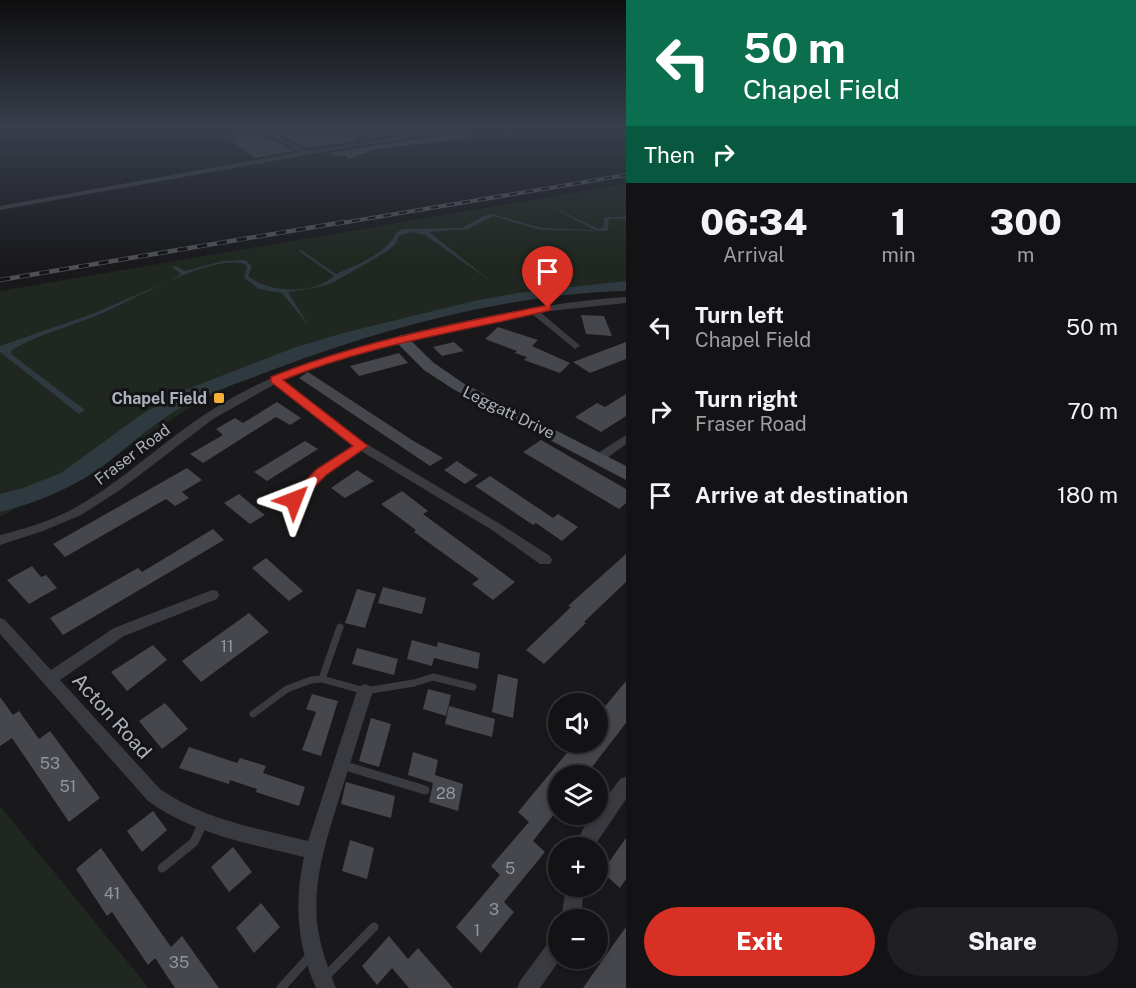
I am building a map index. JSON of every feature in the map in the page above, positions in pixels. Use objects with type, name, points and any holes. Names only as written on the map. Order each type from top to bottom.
[{"type":"street","points":[[0,208],[201,172]]},
{"type":"street","name":"Fraser Road","points":[[0,540],[50,525],[77,512],[200,422],[275,379],[317,362],[401,339],[532,310],[626,300]]},
{"type":"street","points":[[532,310],[575,346]]},
{"type":"street","name":"Leggatt Drive","points":[[401,339],[423,364],[443,379],[626,474]]},
{"type":"street","points":[[275,379],[361,446],[468,509],[546,560]]},
{"type":"street","points":[[599,458],[626,439]]},
{"type":"street","points":[[294,500],[322,472],[361,446]]},
{"type":"street","points":[[50,679],[119,632],[212,595]]},
{"type":"street","name":"Acton Road","points":[[0,624],[154,795],[180,813],[314,850]]},
{"type":"street","points":[[324,984],[309,936],[306,904],[314,850],[365,691]]},
{"type":"street","points":[[588,837],[626,785]]},
{"type":"street","points":[[527,988],[548,960]]},
{"type":"lane","points":[[322,679],[340,627]]},
{"type":"lane","points":[[253,714],[287,689],[304,681],[322,679],[365,691],[414,683],[433,676],[473,687]]},
{"type":"lane","points":[[342,765],[424,790]]},
{"type":"lane","points":[[162,868],[194,842],[204,821]]},
{"type":"lane","points":[[324,984],[374,927]]},
{"type":"lane","points":[[281,988],[313,953]]},
{"type":"shaded area","points":[[626,184],[626,287],[468,308],[283,358],[199,402],[111,458],[0,517],[0,291]]},
{"type":"shaded area","points":[[544,203],[599,229],[604,226],[604,217],[626,215],[626,219],[609,219],[608,231],[540,230],[493,216],[468,229],[429,232],[492,282],[425,235],[410,232],[399,236],[395,245],[386,252],[334,282],[320,287],[288,292],[309,326],[282,293],[259,289],[244,278],[247,267],[245,264],[230,262],[212,265],[171,280],[181,274],[172,267],[176,266],[185,271],[223,261],[245,260],[252,266],[248,276],[257,282],[291,290],[303,289],[325,282],[334,276],[299,251],[301,250],[336,274],[379,252],[397,232],[403,229],[462,228],[492,214],[542,228],[595,230]]},
{"type":"shaded area","points":[[171,280],[98,315],[43,335],[12,350],[11,354],[85,410],[79,414],[0,352],[0,346],[92,314]]},
{"type":"shaded area","points":[[626,281],[626,291],[533,299],[486,307],[393,330],[302,359],[183,406],[103,466],[67,488],[0,512],[0,494],[23,488],[61,473],[142,414],[185,390],[293,348],[343,333],[474,301],[517,293]]},
{"type":"shaded area","points":[[0,806],[139,976],[148,988],[0,988]]},
{"type":"building","points":[[581,315],[604,316],[612,336],[586,334]]},
{"type":"building","points":[[498,327],[538,340],[532,346],[570,363],[560,373],[524,360],[527,357],[515,353],[517,351],[485,339]]},
{"type":"building","points":[[454,342],[464,351],[442,356],[433,347]]},
{"type":"building","points":[[626,342],[626,359],[590,373],[573,362]]},
{"type":"building","points":[[399,353],[408,363],[359,376],[350,366]]},
{"type":"building","points":[[308,372],[443,458],[430,466],[299,378]]},
{"type":"building","points":[[626,394],[626,416],[601,432],[575,417],[597,403],[605,407]]},
{"type":"building","points":[[277,402],[301,418],[290,425],[276,417],[203,463],[190,454],[223,435],[216,429],[235,418],[243,423]]},
{"type":"building","points":[[541,440],[626,489],[626,503],[619,509],[523,452]]},
{"type":"building","points":[[305,441],[318,449],[267,481],[254,472]]},
{"type":"building","points":[[457,461],[478,475],[465,484],[444,470]]},
{"type":"building","points":[[187,468],[202,480],[182,492],[189,498],[175,506],[166,499],[65,557],[53,544]]},
{"type":"building","points":[[357,470],[374,481],[345,498],[331,488]]},
{"type":"building","points":[[490,476],[553,518],[558,514],[578,527],[562,541],[536,523],[533,525],[475,486]]},
{"type":"building","points":[[402,491],[428,511],[423,514],[515,582],[493,600],[472,584],[479,579],[414,532],[416,530],[381,504]]},
{"type":"building","points":[[239,494],[265,515],[250,524],[224,503]]},
{"type":"building","points":[[213,529],[224,540],[63,635],[50,618],[138,568],[142,572]]},
{"type":"building","points":[[626,554],[626,582],[544,664],[526,650],[571,607],[568,606]]},
{"type":"building","points":[[266,558],[303,591],[289,601],[252,568]]},
{"type":"building","points":[[32,566],[41,577],[46,575],[57,588],[29,604],[7,580]]},
{"type":"building","points":[[383,587],[426,598],[422,614],[378,603]]},
{"type":"building","points":[[357,589],[376,594],[365,628],[345,623]]},
{"type":"building","points":[[249,613],[269,632],[201,682],[182,661]]},
{"type":"building","points":[[412,640],[437,647],[438,642],[480,653],[478,669],[434,658],[432,666],[407,659]]},
{"type":"building","points":[[153,645],[167,660],[127,691],[111,672]]},
{"type":"building","points":[[357,648],[398,659],[394,675],[352,664]]},
{"type":"building","points":[[498,674],[518,679],[513,718],[492,712]]},
{"type":"building","points":[[626,681],[626,723],[608,746],[608,703]]},
{"type":"building","points":[[428,689],[451,695],[446,716],[423,709]]},
{"type":"building","points":[[312,694],[338,701],[321,756],[302,750],[316,712],[306,709]]},
{"type":"building","points":[[0,697],[13,715],[19,711],[39,739],[50,731],[100,798],[69,822],[12,738],[0,746]]},
{"type":"building","points":[[165,703],[188,729],[162,749],[139,721]]},
{"type":"building","points":[[449,706],[495,719],[492,737],[445,724]]},
{"type":"building","points":[[371,718],[391,724],[379,767],[359,761]]},
{"type":"building","points":[[189,747],[237,763],[240,758],[266,766],[263,773],[305,787],[299,806],[256,792],[257,789],[230,780],[229,784],[179,768]]},
{"type":"building","points":[[413,752],[438,760],[435,775],[463,784],[458,811],[429,802],[433,783],[408,775]]},
{"type":"building","points":[[567,753],[603,753],[594,765],[557,765]]},
{"type":"building","points":[[548,776],[548,822],[533,841],[545,852],[504,902],[514,912],[481,953],[456,927],[500,875],[491,866],[529,822],[518,812]]},
{"type":"building","points":[[346,782],[395,796],[391,818],[341,804]]},
{"type":"building","points":[[153,811],[167,830],[142,852],[127,831]]},
{"type":"building","points":[[626,838],[626,879],[620,888],[608,877],[608,864]]},
{"type":"building","points":[[350,840],[374,848],[367,879],[342,871]]},
{"type":"building","points":[[233,847],[252,872],[229,892],[211,867]]},
{"type":"building","points":[[101,848],[171,947],[182,936],[219,988],[175,988],[155,958],[148,965],[112,912],[107,916],[76,869]]},
{"type":"building","points":[[261,903],[280,927],[254,953],[236,928]]},
{"type":"building","points":[[626,927],[626,988],[583,988],[596,969],[608,969],[608,952]]},
{"type":"building","points":[[389,936],[408,959],[418,948],[453,988],[409,988],[392,968],[377,985],[362,966]]},
{"type":"railway","points":[[336,224],[626,175]]},
{"type":"railway","points":[[0,280],[344,222]]},
{"type":"place","name":"Chapel Field","points":[[219,398]]},
{"type":"route","points":[[294,500],[322,472],[361,446],[275,379],[317,362],[372,347],[434,331],[548,308]]}]
